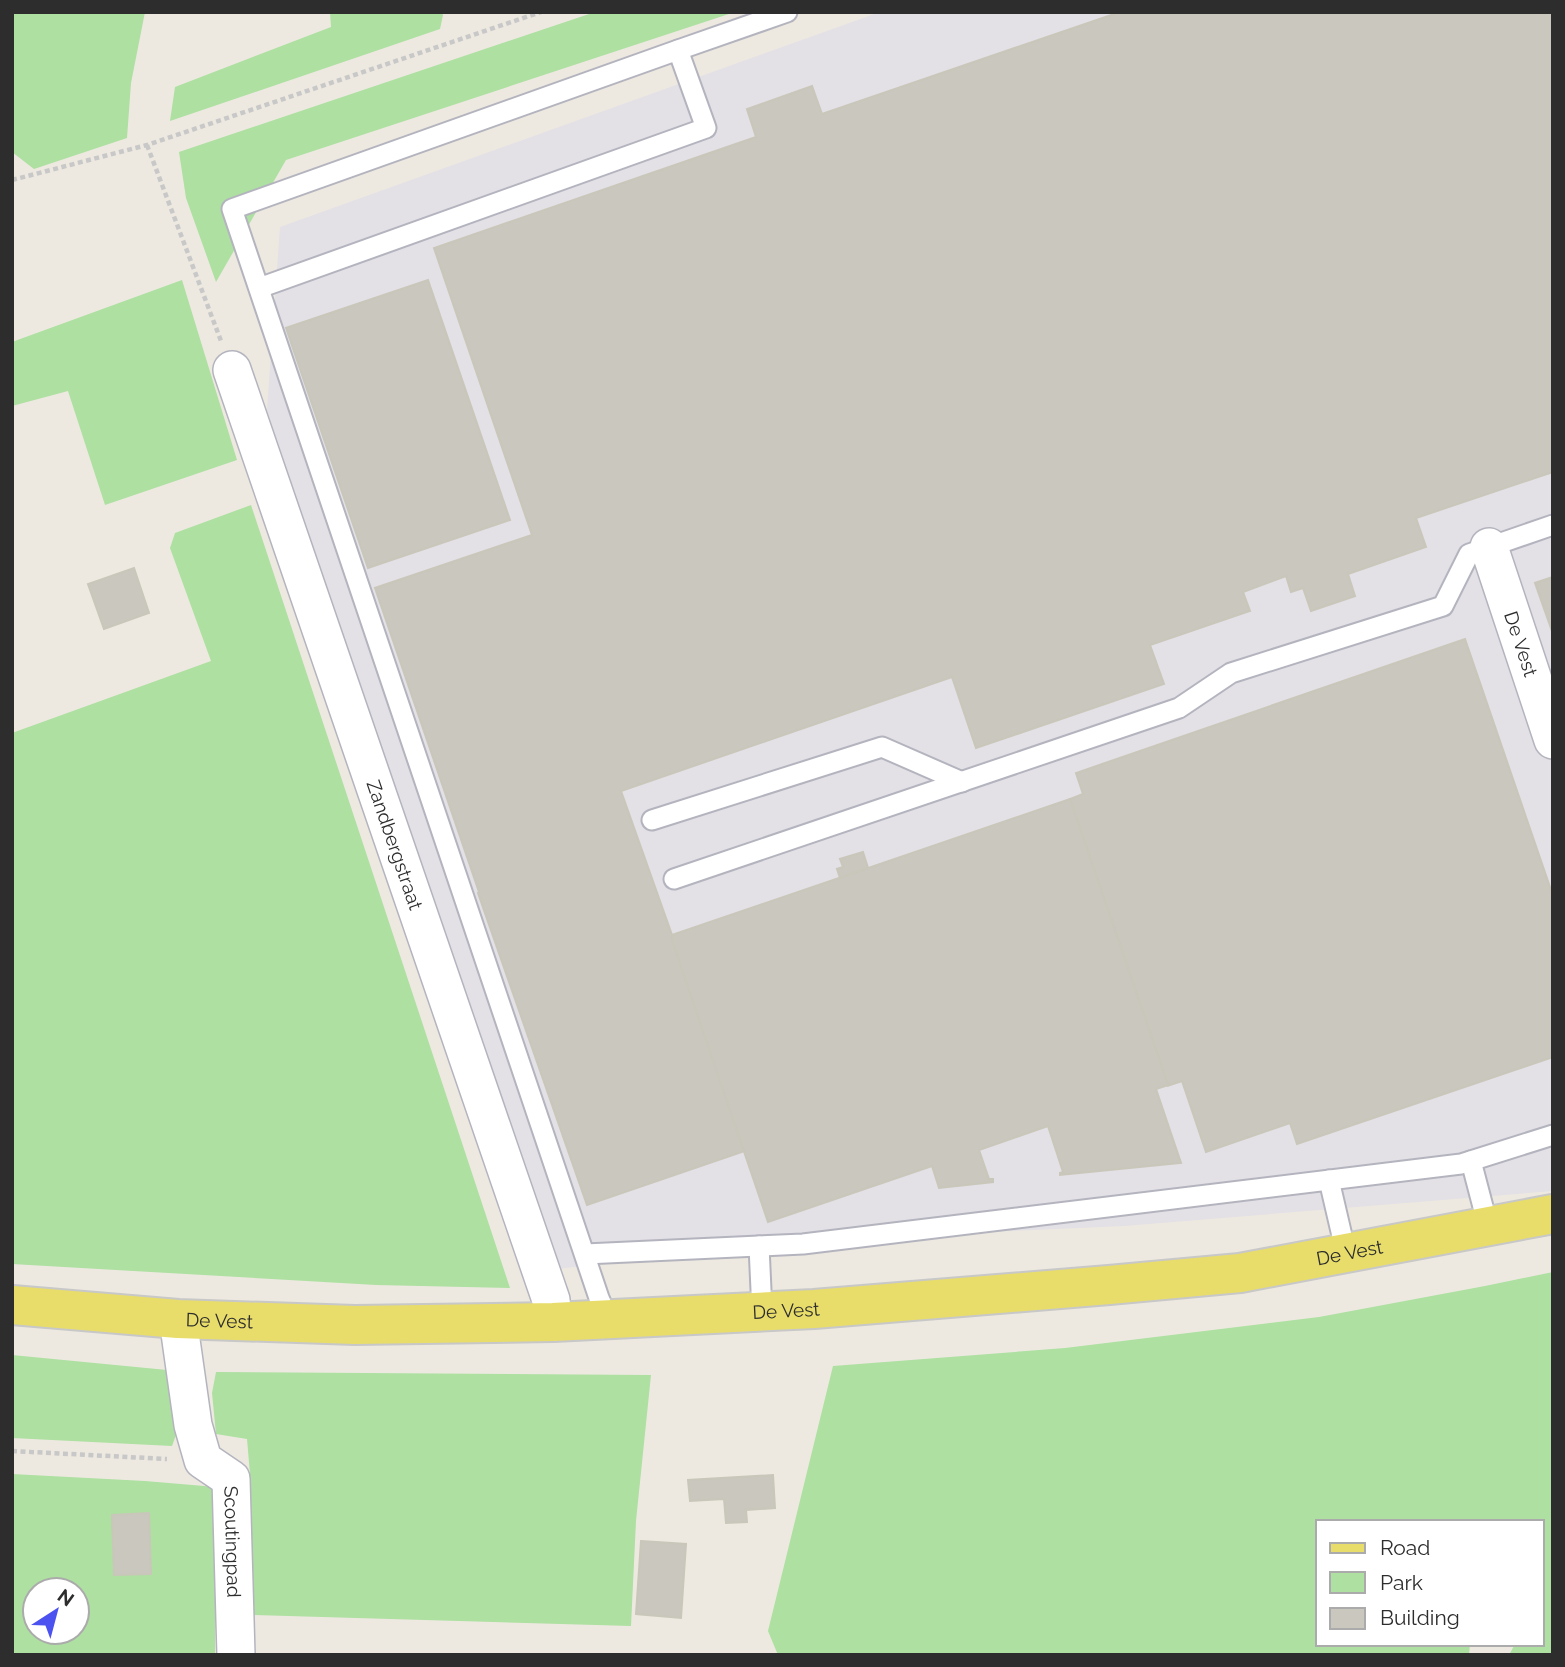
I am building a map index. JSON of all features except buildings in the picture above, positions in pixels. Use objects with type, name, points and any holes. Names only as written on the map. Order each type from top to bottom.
[{"type":"main road","name":"De Vest","points":[[12,1305],[178,1319],[355,1325],[553,1322],[814,1309],[1240,1273],[1553,1214]]},
{"type":"street","name":"Zandbergstraat","points":[[232,370],[551,1300],[553,1322]]},
{"type":"street","name":"De Vest","points":[[1489,547],[1553,740]]},
{"type":"street","points":[[178,1319],[193,1425],[203,1460]]},
{"type":"street","name":"Scoutingpad","points":[[203,1460],[230,1479],[236,1655]]},
{"type":"lane","points":[[608,1319],[232,209],[787,12]]},
{"type":"lane","points":[[259,288],[706,128],[678,50]]},
{"type":"lane","points":[[674,879],[1179,708],[1231,673],[1443,606],[1469,554],[1553,525]]},
{"type":"lane","points":[[652,820],[882,747],[962,782]]},
{"type":"lane","points":[[585,1254],[817,1242],[1461,1164],[1553,1135]]},
{"type":"lane","points":[[1471,1161],[1488,1226]]},
{"type":"lane","points":[[1329,1180],[1346,1253]]},
{"type":"lane","points":[[759,1246],[762,1312]]},
{"type":"path","points":[[12,180],[147,145],[541,12]]},
{"type":"path","points":[[147,145],[232,370]]},
{"type":"path","points":[[12,1451],[203,1460]]},
{"type":"shaded area","points":[[880,12],[1553,12],[1553,1191],[1124,1226],[791,1241],[541,1271],[267,410],[280,227]]},
{"type":"green space","points":[[12,12],[145,12],[131,83],[127,138],[34,169],[12,152]]},
{"type":"green space","points":[[330,12],[441,12],[443,15],[440,29],[170,121],[175,87],[331,27]]},
{"type":"green space","points":[[595,12],[735,12],[286,160],[216,282],[186,198],[179,152]]},
{"type":"green space","points":[[182,280],[237,460],[105,505],[68,391],[12,406],[12,342]]},
{"type":"green space","points":[[251,505],[510,1288],[376,1285],[12,1264],[12,733],[211,661],[170,548],[175,533]]},
{"type":"green space","points":[[1553,1272],[1553,1655],[1509,1655],[1514,1646],[1544,1646],[1544,1520],[1316,1520],[1316,1646],[1470,1646],[1469,1655],[778,1655],[768,1631],[833,1366],[1065,1348],[1319,1317]]},
{"type":"green space","points":[[12,1355],[167,1370],[177,1432],[172,1446],[12,1438]]},
{"type":"green space","points":[[216,1372],[651,1375],[636,1521],[631,1626],[253,1615],[247,1439],[216,1434],[212,1393]]},
{"type":"green space","points":[[12,1474],[216,1487],[215,1655],[12,1655]]}]
